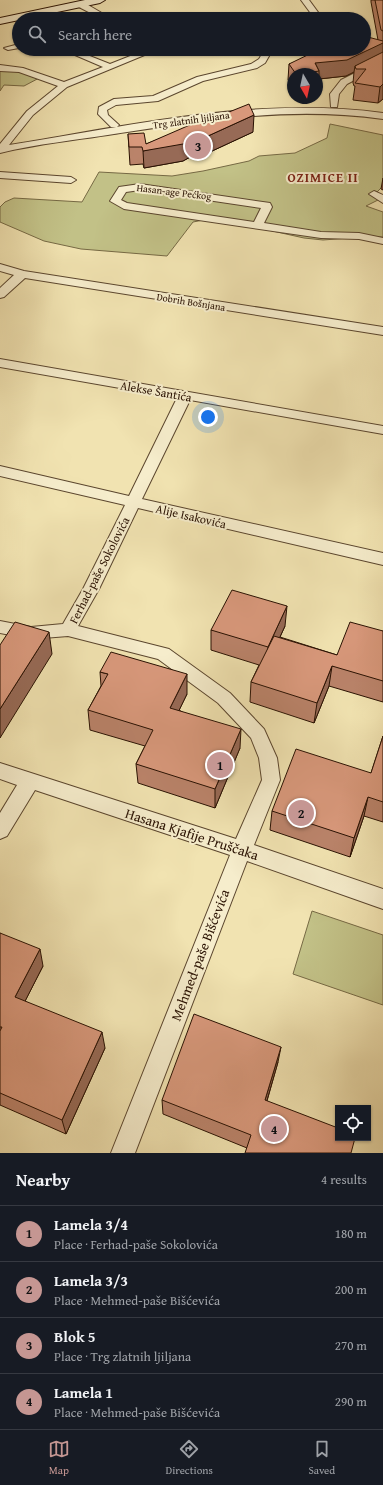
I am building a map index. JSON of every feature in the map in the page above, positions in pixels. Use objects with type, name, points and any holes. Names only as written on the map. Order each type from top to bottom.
[{"type":"street","points":[[42,12],[100,0]]},
{"type":"street","points":[[305,0],[314,12]]},
{"type":"street","points":[[80,4],[95,12]]},
{"type":"street","points":[[0,21],[12,18]]},
{"type":"street","points":[[8,48],[12,47]]},
{"type":"street","points":[[83,56],[111,67]]},
{"type":"street","points":[[0,149],[30,113],[64,85],[138,56]]},
{"type":"street","points":[[114,125],[103,116],[102,113],[102,109],[108,104],[155,99],[200,79],[254,66],[262,61],[265,56]]},
{"type":"street","points":[[334,105],[334,94],[344,82],[383,62]]},
{"type":"street","points":[[0,68],[20,70],[64,85]]},
{"type":"street","name":"Trg zlatnih ljiljana","points":[[0,149],[217,115],[248,112],[319,110],[383,116]]},
{"type":"street","points":[[0,174],[71,180]]},
{"type":"street","name":"Hasan-age Pećkog","points":[[258,225],[267,207],[266,204],[140,186],[123,189],[115,200],[124,206],[258,225],[321,236],[359,236],[383,241]]},
{"type":"street","name":"Dobrih Bošnjana","points":[[0,267],[22,274],[383,331]]},
{"type":"street","points":[[0,294],[22,274]]},
{"type":"street","name":"Alekse Šantića","points":[[0,363],[383,430]]},
{"type":"street","name":"Ferhad-paše Sokolovića","points":[[185,396],[91,588],[68,630],[163,654],[224,698],[258,734],[268,758]]},
{"type":"street","name":"Alije Isakovića","points":[[0,471],[383,559]]},
{"type":"street","points":[[3,646],[7,629],[31,633],[68,630]]},
{"type":"street","name":"Mehmed-paše Bišćevića","points":[[123,1153],[271,780],[268,758]]},
{"type":"street","name":"Hasana Kjafije Pruščaka","points":[[0,771],[242,850],[383,899]]},
{"type":"street","points":[[0,830],[30,781]]},
{"type":"shaded area","points":[[0,68],[12,69],[41,77],[24,86],[4,85],[0,91]]},
{"type":"shaded area","points":[[330,124],[383,135],[383,186],[375,194],[380,199],[366,206],[383,212],[383,237],[323,240],[304,238],[214,218],[193,222],[167,256],[81,249],[44,241],[0,222],[0,207],[5,202],[14,198],[82,202],[99,172],[172,176],[249,161],[259,156],[295,153],[327,138]]},
{"type":"shaded area","points":[[312,911],[383,935],[383,1005],[293,974]]},
{"type":"building","points":[[375,0],[383,0],[383,31],[381,30]]},
{"type":"building","points":[[371,38],[383,41],[383,43],[371,49]]},
{"type":"building","points":[[383,52],[383,84],[380,87],[355,83],[366,69],[356,69],[355,66]]},
{"type":"building","points":[[306,56],[355,56],[347,60],[315,63],[318,68],[292,68],[289,64]]},
{"type":"building","points":[[249,104],[254,115],[197,141],[192,139],[183,144],[143,151],[142,147],[129,147],[128,134],[144,133],[146,144],[199,121],[204,122]]},
{"type":"building","points":[[232,590],[287,606],[268,647],[211,630]]},
{"type":"building","points":[[15,622],[49,632],[0,709],[0,645]]},
{"type":"building","points":[[350,622],[383,631],[383,681],[332,666],[317,703],[251,682],[274,636],[337,655]]},
{"type":"building","points":[[111,652],[187,674],[170,708],[241,729],[215,789],[136,764],[153,730],[88,710],[108,674],[100,672]]},
{"type":"building","points":[[383,736],[383,802],[368,797],[354,838],[272,811],[296,749],[371,773]]},
{"type":"building","points":[[0,933],[40,949],[15,997],[102,1032],[62,1120],[0,1093],[0,1031],[2,1027],[0,1027]]},
{"type":"building","points":[[194,1014],[281,1047],[265,1100],[335,1127],[335,1141],[354,1141],[351,1153],[245,1153],[251,1135],[162,1100]]},
{"type":"place","name":"Blok 5","points":[[198,146]]},
{"type":"place","name":"Lamela 3/4","points":[[220,765]]},
{"type":"place","name":"Lamela 3/3","points":[[301,813]]},
{"type":"place","name":"Lamela 1","points":[[274,1129]]},
{"type":"district","name":"OZIMICE II","points":[[323,177]]}]
